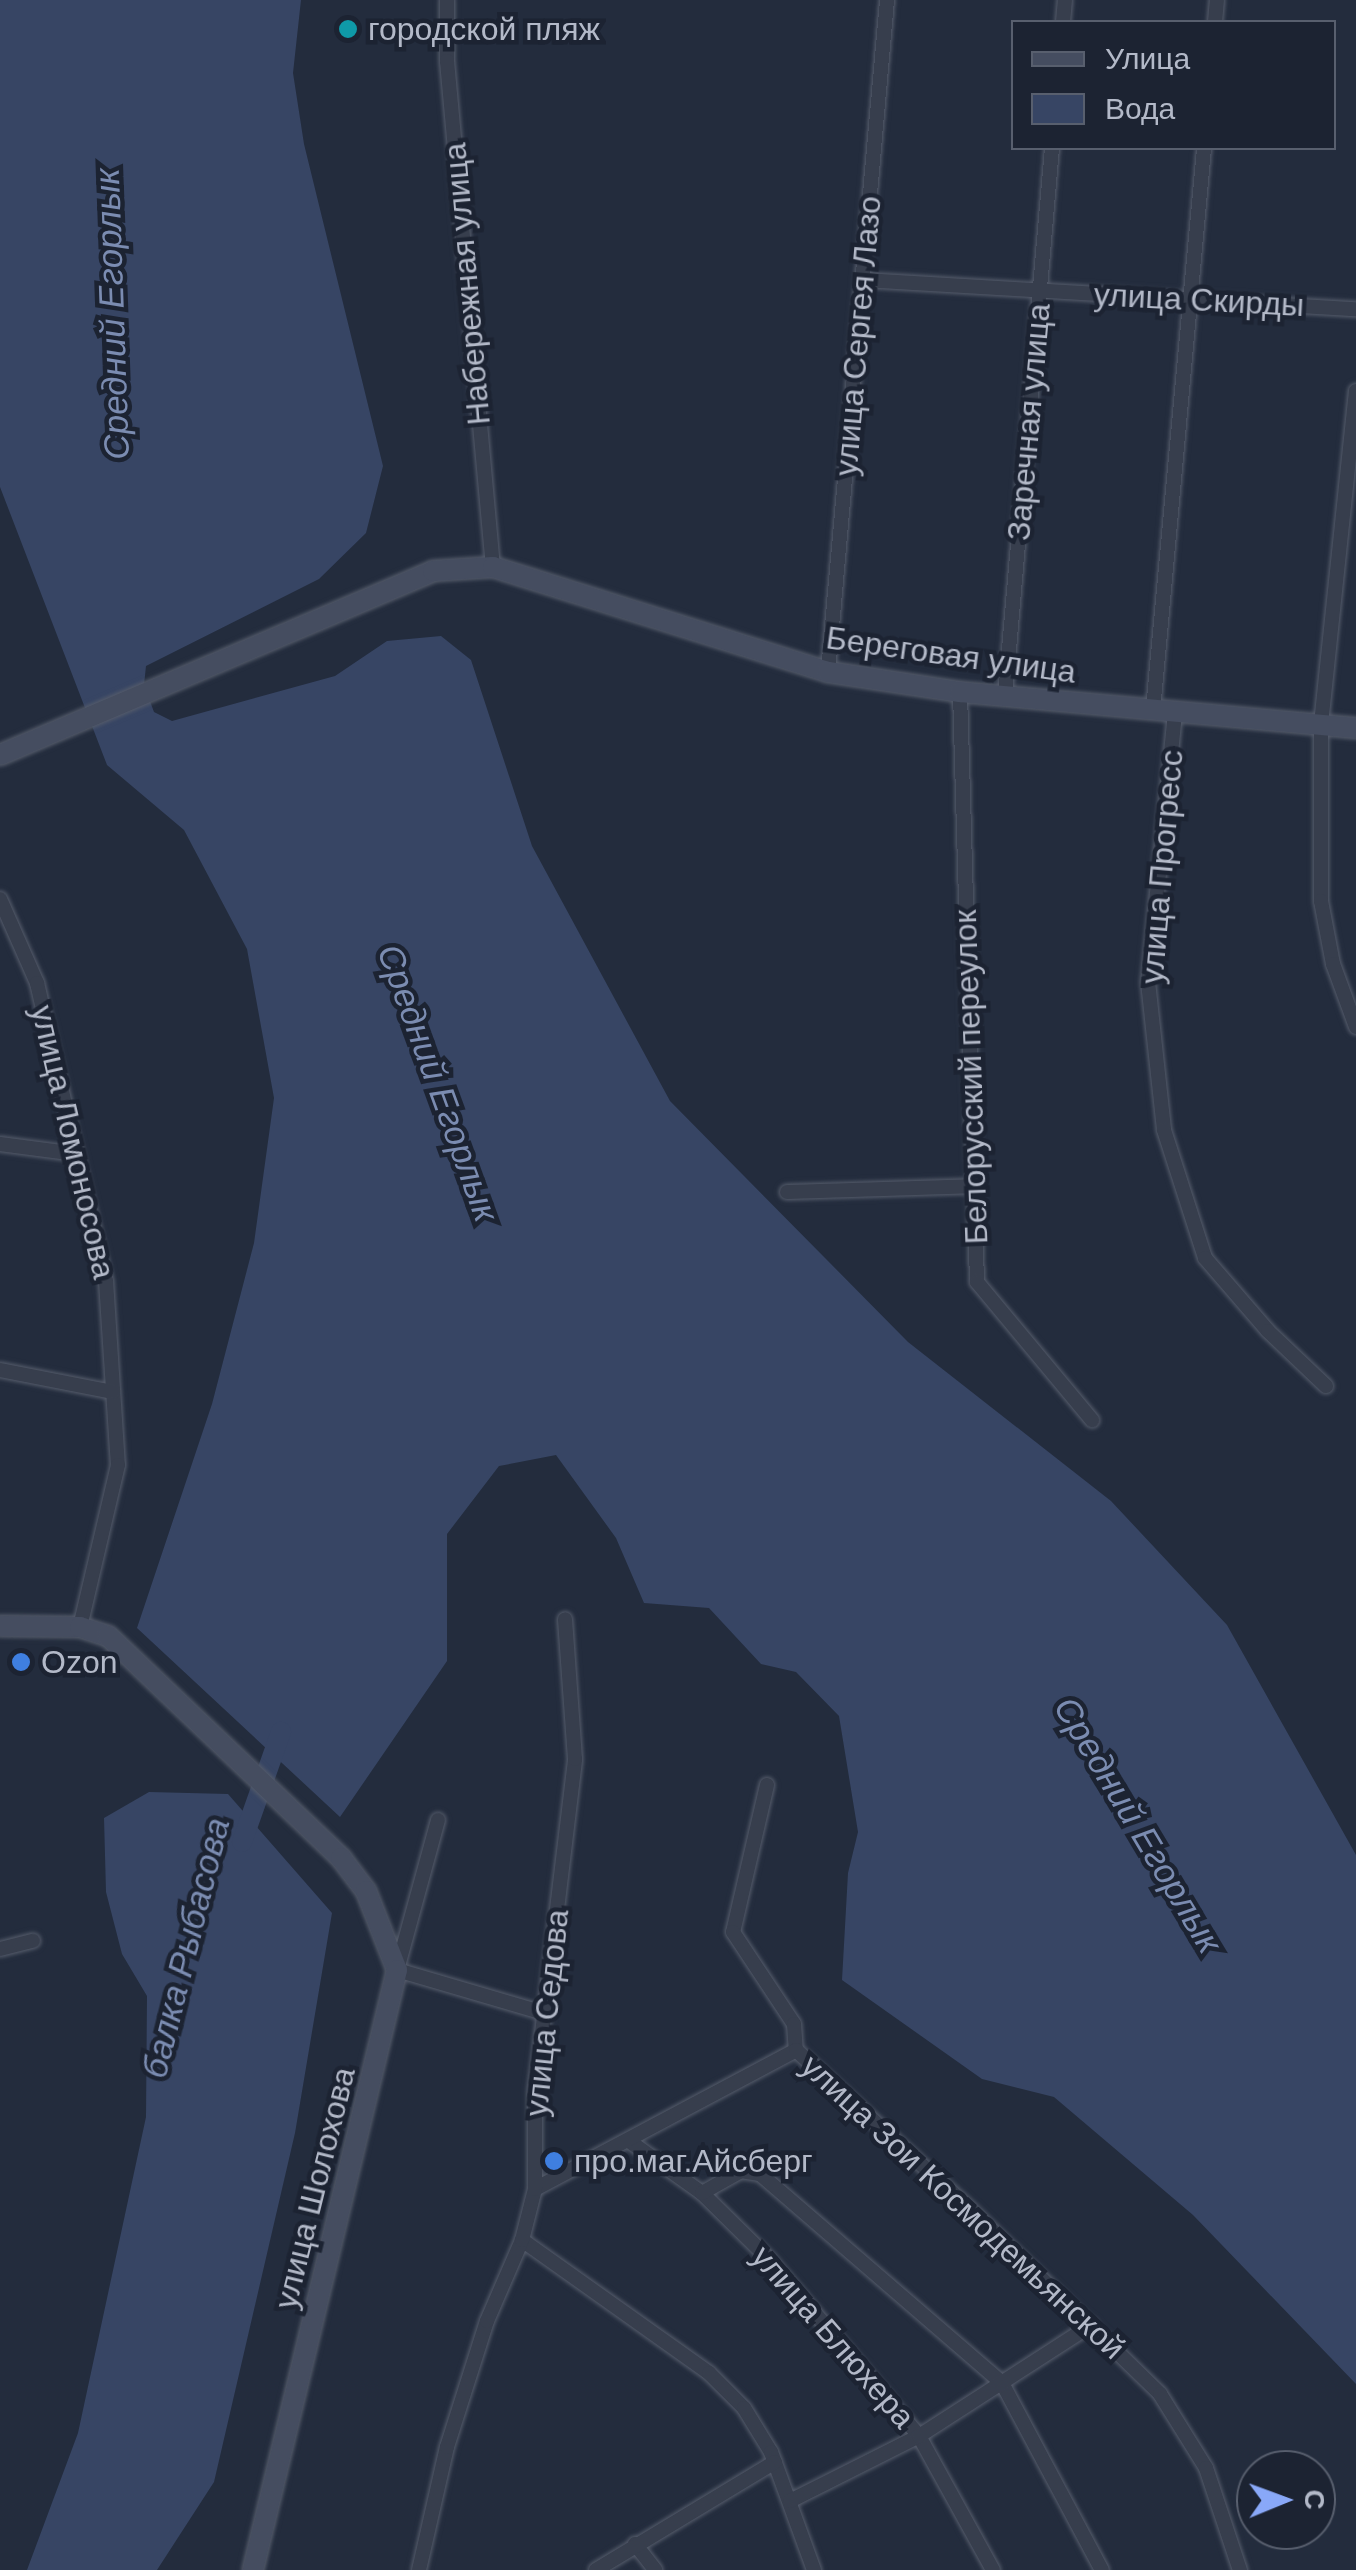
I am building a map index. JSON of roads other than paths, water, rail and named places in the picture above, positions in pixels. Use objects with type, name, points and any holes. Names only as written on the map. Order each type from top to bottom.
[{"type":"main road","name":"Береговая улица","points":[[492,568],[828,672],[960,692],[1356,728]]},
{"type":"main road","points":[[0,755],[433,571],[492,568]]},
{"type":"main road","points":[[0,1626],[80,1626],[108,1636],[341,1858],[366,1891],[397,1970]]},
{"type":"main road","name":"улица Шолохова","points":[[253,2570],[397,1970]]},
{"type":"street","name":"Набережная улица","points":[[447,0],[448,60],[492,568]]},
{"type":"street","name":"улица Сергея Лазо","points":[[828,672],[887,0]]},
{"type":"street","name":"Заречная улица","points":[[1005,696],[1052,150]]},
{"type":"street","name":"улица Прогресс","points":[[1154,710],[1204,150]]},
{"type":"street","name":"улица Скирды","points":[[862,280],[1356,309]]},
{"type":"street","points":[[1356,391],[1321,724],[1322,901],[1332,964],[1356,1027]]},
{"type":"street","name":"Белорусский переулок","points":[[960,692],[976,1282],[1092,1420]]},
{"type":"street","name":"улица Прогресс","points":[[1176,712],[1148,982],[1164,1130],[1205,1258],[1268,1331],[1326,1386]]},
{"type":"street","name":"улица Ломоносова","points":[[0,899],[37,983],[106,1281],[118,1465],[80,1626]]},
{"type":"street","points":[[0,1144],[76,1154]]},
{"type":"street","points":[[787,1192],[973,1186]]},
{"type":"street","points":[[0,1370],[113,1392]]},
{"type":"street","name":"улица Седова","points":[[419,2570],[447,2446],[487,2320],[522,2240],[535,2189],[535,2091],[575,1758],[565,1619]]},
{"type":"street","points":[[767,1784],[733,1932],[794,2024],[796,2050]]},
{"type":"street","name":"улица Шолохова","points":[[397,1970],[438,1820]]},
{"type":"street","points":[[0,1950],[33,1941]]},
{"type":"street","points":[[397,1970],[544,2012]]},
{"type":"street","name":"улица Зои Космодемьянской","points":[[535,2189],[796,2050],[1160,2394],[1206,2468],[1240,2570]]},
{"type":"street","name":"улица Блюхера","points":[[629,2140],[702,2192],[769,2259],[920,2436],[993,2570]]},
{"type":"street","points":[[702,2192],[741,2171],[760,2174],[1002,2383],[1102,2570]]},
{"type":"street","points":[[522,2240],[709,2373],[744,2408],[774,2462],[814,2570]]},
{"type":"street","points":[[790,2501],[920,2436],[1091,2325]]},
{"type":"street","points":[[596,2570],[774,2462]]},
{"type":"street","points":[[635,2544],[655,2570]]},
{"type":"water","name":"Средний Егорлык","points":[[0,0],[301,0],[293,73],[304,144],[383,466],[366,533],[319,579],[146,666],[144,685],[154,712],[172,721],[335,676],[387,641],[441,636],[471,660],[532,846],[670,1101],[908,1342],[1111,1501],[1227,1625],[1356,1855],[1356,2384],[1193,2215],[1054,2097],[982,2079],[842,1980],[848,1873],[858,1832],[839,1716],[796,1672],[761,1664],[709,1608],[644,1603],[616,1538],[556,1455],[499,1466],[447,1534],[447,1661],[340,1817],[137,1628],[212,1404],[254,1243],[274,1098],[247,949],[184,830],[107,765],[0,487]]},
{"type":"water","points":[[149,1792],[228,1794],[332,1913],[295,2133],[214,2482],[157,2570],[27,2570],[78,2433],[146,2117],[147,1996],[122,1954],[106,1892],[104,1818]]},
{"type":"waterway","name":"балка Рыбасова","points":[[242,1842],[281,1732]]},
{"type":"place","name":"городской пляж","points":[[348,29]]},
{"type":"place","name":"Ozon","points":[[21,1662]]},
{"type":"place","name":"про.маг.Айсберг","points":[[554,2161]]}]
